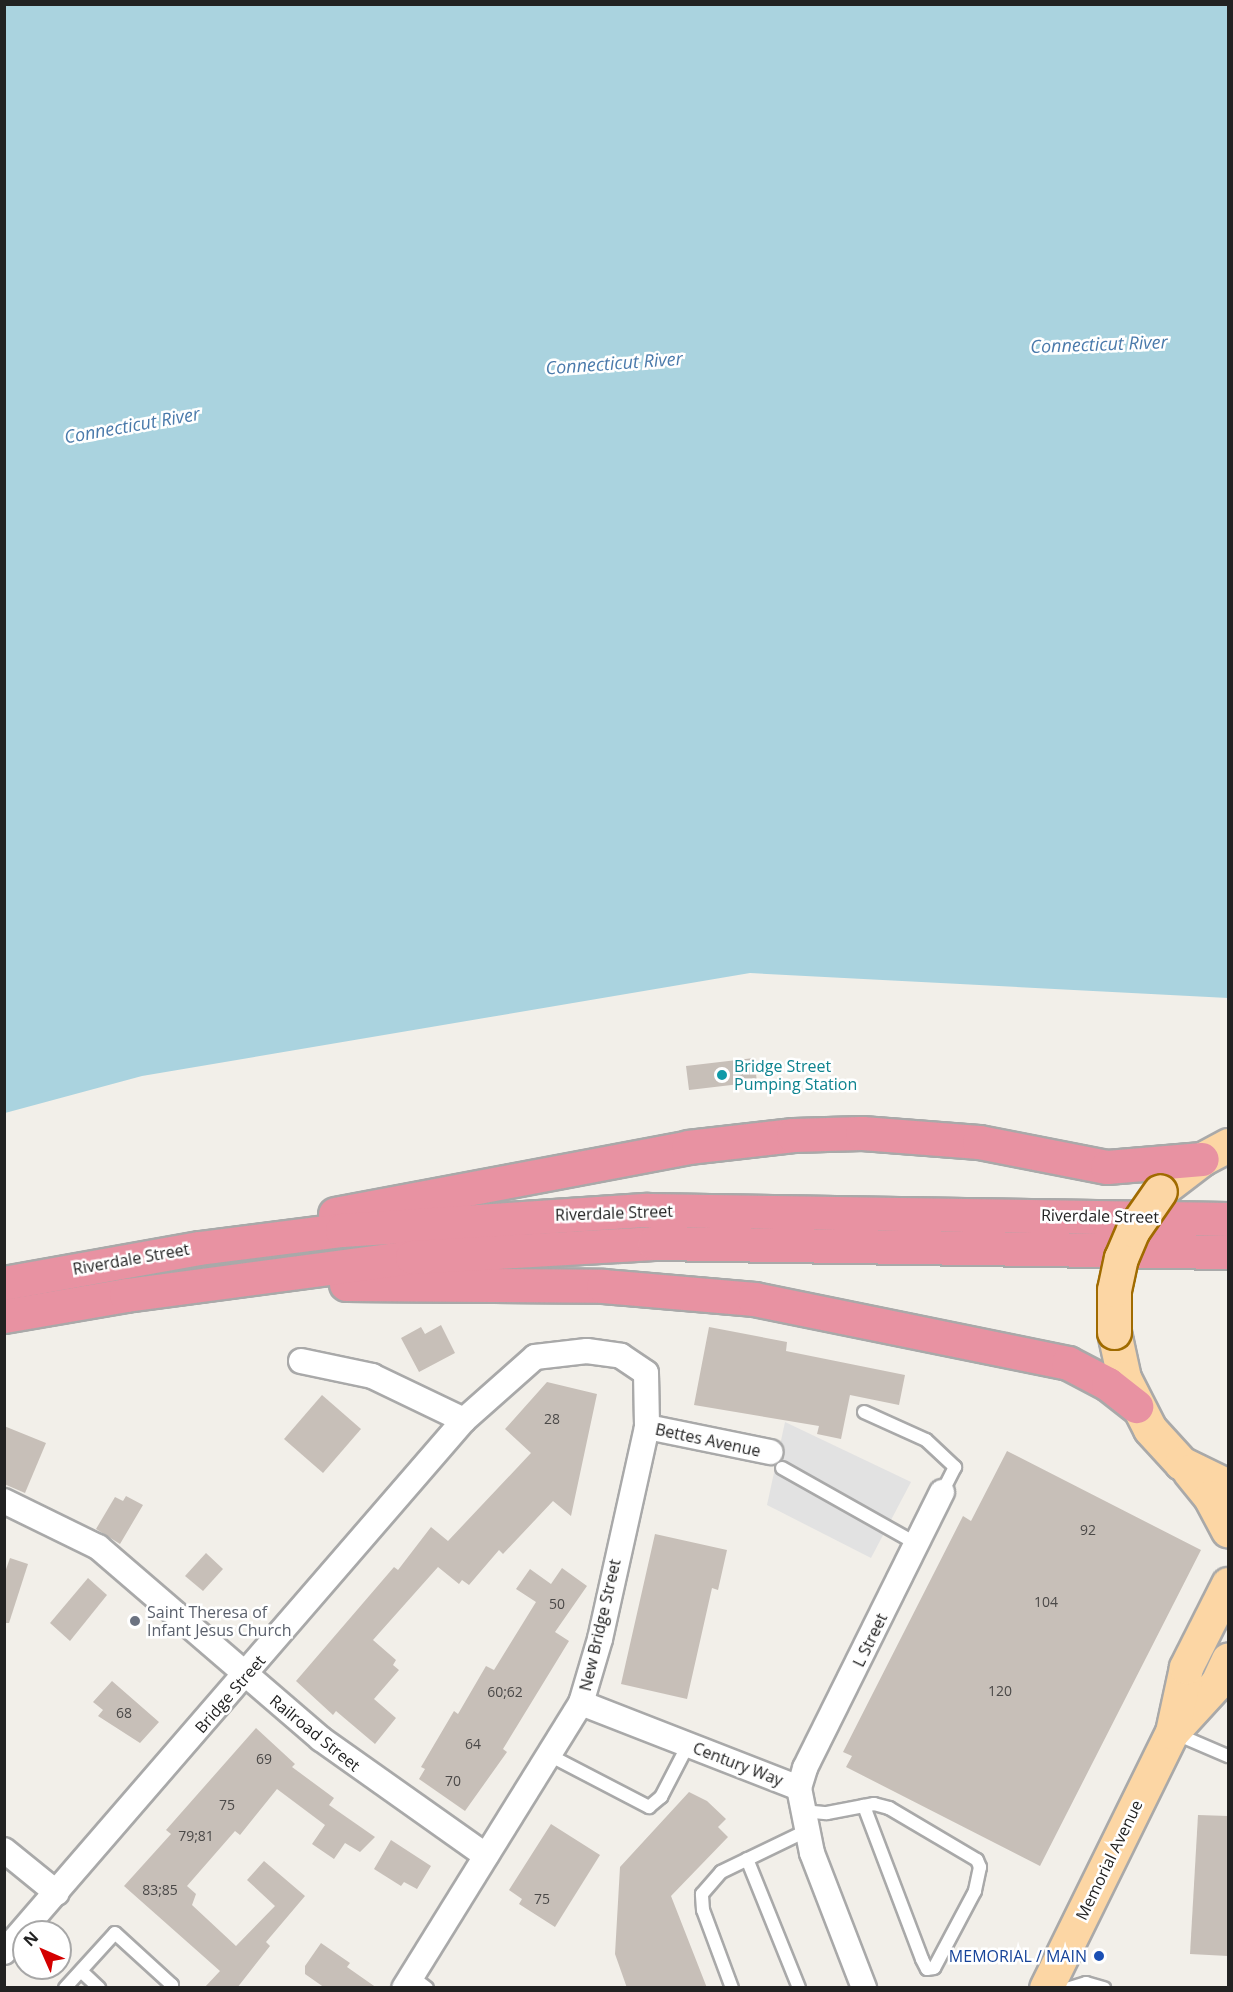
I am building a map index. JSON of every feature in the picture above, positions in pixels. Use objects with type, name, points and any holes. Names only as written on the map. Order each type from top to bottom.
[{"type":"highway","points":[[199,1248],[374,1205],[756,1138],[862,1133],[932,1137],[979,1142],[1107,1167],[1215,1152]]},
{"type":"highway","name":"Riverdale Street","points":[[4,1283],[199,1248],[342,1230],[647,1210],[1228,1219]]},
{"type":"highway","name":"Riverdale Street","points":[[4,1316],[192,1286],[412,1257],[654,1243],[1228,1252]]},
{"type":"highway","points":[[192,1286],[520,1283],[754,1299],[1068,1363],[1108,1384],[1136,1406]]},
{"type":"main road","points":[[1215,1152],[1160,1191],[1133,1230],[1121,1258],[1114,1290],[1114,1332],[1124,1378],[1136,1406],[1150,1429],[1210,1497],[1228,1532]]},
{"type":"main road","points":[[1181,1463],[1228,1486]]},
{"type":"main road","name":"Memorial Avenue","points":[[1055,1987],[1172,1732],[1186,1667],[1228,1584]]},
{"type":"main road","name":"Memorial Avenue","points":[[1172,1732],[1225,1676]]},
{"type":"street","name":"New Bridge Street","points":[[414,1984],[486,1856],[581,1703],[600,1639],[647,1427],[648,1381],[646,1373],[630,1360],[587,1351],[546,1354],[531,1359]]},
{"type":"street","name":"Bridge Street","points":[[4,1952],[246,1676],[464,1420],[531,1359]]},
{"type":"street","points":[[301,1361],[372,1376],[464,1420]]},
{"type":"street","name":"Bettes Avenue","points":[[647,1427],[776,1460]]},
{"type":"street","name":"L Street","points":[[802,1810],[805,1768],[942,1492]]},
{"type":"street","name":"Railroad Street","points":[[4,1501],[76,1533],[98,1547],[343,1757],[486,1856]]},
{"type":"street","name":"Century Way","points":[[581,1703],[688,1745],[802,1810]]},
{"type":"street","points":[[802,1810],[824,1890],[864,1988]]},
{"type":"street","points":[[4,1850],[57,1893]]},
{"type":"lane","points":[[864,1412],[926,1440],[955,1467],[942,1492]]},
{"type":"lane","points":[[776,1460],[917,1545]]},
{"type":"lane","points":[[1172,1732],[1228,1756]]},
{"type":"lane","points":[[549,1755],[649,1808],[661,1797],[688,1745]]},
{"type":"lane","points":[[732,1988],[703,1910],[702,1894],[721,1872],[747,1859],[802,1810],[826,1814],[864,1806],[889,1808],[977,1860],[980,1867],[975,1891],[934,1968],[927,1969],[922,1959],[864,1806]]},
{"type":"lane","points":[[747,1859],[799,1988]]},
{"type":"lane","points":[[65,1988],[115,1933],[172,1985],[170,1988]]},
{"type":"lane","points":[[81,1971],[99,1988]]},
{"type":"lane","points":[[1055,1987],[1086,1983],[1104,1988]]},
{"type":"shaded area","points":[[785,1422],[911,1482],[871,1558],[767,1505]]},
{"type":"water","name":"Connecticut River","points":[[5,4],[1228,5],[1228,998],[750,973],[142,1076],[5,1113]]},
{"type":"building","name":"Bridge Street Pumping Station","points":[[754,1058],[757,1082],[689,1090],[686,1066]]},
{"type":"building","points":[[441,1325],[455,1353],[419,1372],[401,1338],[421,1327],[425,1334]]},
{"type":"building","points":[[709,1327],[787,1342],[786,1351],[905,1375],[899,1405],[850,1395],[841,1439],[817,1434],[819,1426],[694,1405]]},
{"type":"building","points":[[547,1382],[597,1394],[571,1516],[553,1501],[503,1554],[499,1550],[469,1585],[462,1580],[459,1584],[438,1567],[373,1640],[396,1660],[393,1665],[399,1670],[374,1699],[396,1718],[375,1744],[336,1711],[333,1715],[296,1681],[394,1567],[398,1570],[431,1527],[448,1541],[531,1453],[505,1429]]},
{"type":"building","points":[[322,1395],[361,1429],[323,1473],[284,1439]]},
{"type":"building","points":[[4,1426],[46,1443],[25,1493],[4,1484]]},
{"type":"building","points":[[1007,1451],[1201,1550],[1040,1866],[846,1767],[852,1756],[843,1752],[963,1516],[971,1521]]},
{"type":"building","points":[[126,1496],[143,1505],[120,1544],[96,1529],[115,1497],[123,1501]]},
{"type":"building","points":[[655,1534],[727,1550],[718,1590],[712,1588],[687,1699],[621,1684]]},
{"type":"building","points":[[206,1553],[223,1569],[203,1591],[185,1576]]},
{"type":"building","points":[[10,1558],[28,1564],[9,1623],[4,1623],[4,1575]]},
{"type":"building","points":[[562,1568],[587,1586],[555,1632],[569,1641],[503,1749],[507,1752],[465,1811],[419,1779],[425,1769],[421,1767],[454,1711],[458,1714],[486,1666],[494,1670],[536,1602],[516,1589],[530,1569],[551,1584]]},
{"type":"building","points":[[88,1578],[107,1595],[70,1641],[50,1623]]},
{"type":"building","points":[[112,1681],[159,1722],[140,1743],[98,1716],[103,1710],[93,1702]]},
{"type":"building","points":[[256,1728],[295,1764],[292,1767],[334,1798],[329,1805],[375,1837],[360,1852],[345,1843],[334,1859],[312,1844],[325,1825],[277,1789],[240,1835],[235,1831],[187,1886],[196,1894],[192,1905],[236,1946],[275,1906],[247,1880],[264,1861],[305,1896],[266,1942],[270,1946],[237,1988],[204,1988],[220,1971],[124,1886],[171,1834],[166,1830]]},
{"type":"building","points":[[689,1792],[707,1801],[726,1819],[718,1827],[728,1837],[671,1896],[707,1988],[627,1988],[615,1954],[620,1867]]},
{"type":"building","points":[[1198,1815],[1228,1816],[1228,1956],[1190,1954]]},
{"type":"building","points":[[551,1824],[600,1855],[555,1927],[519,1904],[522,1899],[509,1890]]},
{"type":"building","points":[[391,1840],[431,1866],[417,1889],[404,1882],[401,1886],[374,1869]]},
{"type":"building","points":[[321,1943],[350,1963],[347,1967],[377,1988],[325,1988],[305,1974],[305,1966]]},
{"type":"place","name":"Bridge Street Pumping Station","points":[[722,1075]]},
{"type":"place","name":"Saint Theresa of Infant Jesus Church","points":[[135,1621]]},
{"type":"place","name":"MEMORIAL / MAIN","points":[[1099,1956]]}]
